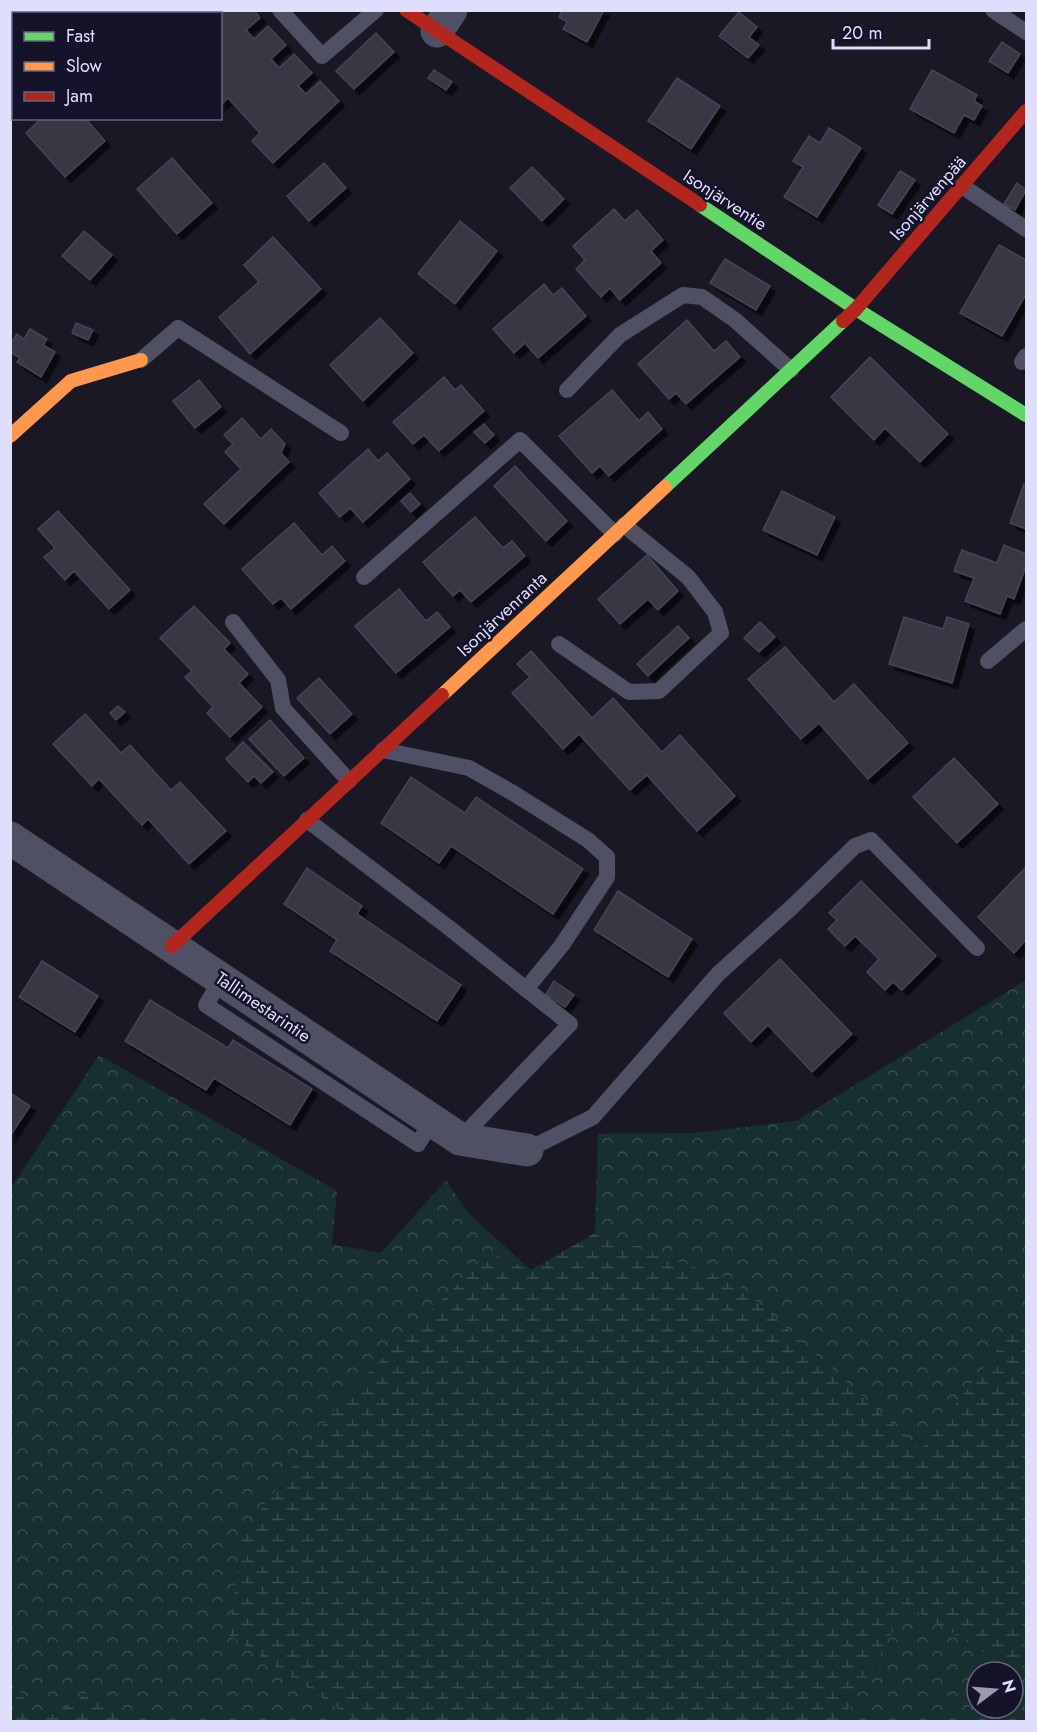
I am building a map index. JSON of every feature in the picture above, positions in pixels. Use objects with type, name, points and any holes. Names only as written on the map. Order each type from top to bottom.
[{"type":"street","name":"Isonjärventie","points":[[406,10],[444,21],[856,309],[1026,415]]},
{"type":"street","name":"Isonjärvenpää","points":[[856,309],[1026,111]]},
{"type":"street","name":"Isonjärvenranta","points":[[172,946],[856,309]]},
{"type":"street","points":[[10,436],[71,381],[141,360]]},
{"type":"street","name":"Tallimestarintie","points":[[10,838],[460,1139],[527,1150]]},
{"type":"lane","points":[[280,10],[322,56],[376,10]]},
{"type":"lane","points":[[993,10],[1026,32]]},
{"type":"lane","points":[[962,186],[1026,229]]},
{"type":"lane","points":[[567,390],[620,334],[682,295],[702,297],[711,303],[735,320],[791,370]]},
{"type":"lane","points":[[141,360],[178,328],[341,433]]},
{"type":"lane","points":[[364,577],[520,440],[619,530],[688,577],[715,612],[721,633],[659,691],[629,692],[559,644]]},
{"type":"lane","points":[[233,622],[278,680],[283,708],[349,781]]},
{"type":"lane","points":[[988,661],[1026,629]]},
{"type":"lane","points":[[382,750],[469,768],[579,834],[607,857],[607,877],[562,945],[526,989]]},
{"type":"lane","points":[[307,820],[570,1024],[460,1139]]},
{"type":"lane","points":[[527,1150],[593,1117],[718,974],[855,846],[871,840],[977,948]]},
{"type":"green space","points":[[1026,980],[1026,1721],[11,1722],[11,1188],[99,1055],[337,1191],[332,1244],[381,1253],[446,1180],[468,1213],[531,1270],[595,1233],[598,1134],[693,1133],[796,1121]]},
{"type":"green space","points":[[595,1233],[734,1281],[921,1449],[1026,1313],[1026,1678],[1025,1660],[996,1660],[908,1606],[841,1721],[357,1721],[229,1635],[242,1536],[342,1399],[489,1253],[531,1270]]},
{"type":"green space","points":[[11,1673],[35,1721],[11,1721]]},
{"type":"green space","points":[[93,1690],[130,1721],[42,1721]]},
{"type":"building","points":[[10,10],[12,12],[11,89]]},
{"type":"building","points":[[148,10],[254,10],[260,18],[246,30],[254,39],[268,26],[286,45],[271,59],[279,68],[294,54],[312,73],[298,86],[306,94],[320,81],[339,101],[273,163],[252,141],[260,133],[228,98],[222,103],[222,12],[149,12]]},
{"type":"building","points":[[562,10],[604,10],[587,42],[563,29],[567,22],[559,17]]},
{"type":"building","points":[[739,12],[757,27],[749,37],[759,45],[748,58],[719,36]]},
{"type":"building","points":[[376,33],[394,52],[354,89],[336,71]]},
{"type":"building","points":[[1002,42],[1020,54],[1008,73],[989,61]]},
{"type":"building","points":[[434,70],[452,82],[446,90],[428,78]]},
{"type":"building","points":[[932,70],[977,95],[974,101],[982,106],[974,120],[964,115],[954,133],[910,109]]},
{"type":"building","points":[[677,78],[720,106],[691,149],[648,121]]},
{"type":"building","points":[[40,120],[87,120],[105,141],[65,177],[26,133]]},
{"type":"building","points":[[829,128],[861,148],[817,217],[784,197],[803,167],[793,161],[809,136],[820,143]]},
{"type":"building","points":[[172,158],[212,203],[177,234],[137,189]]},
{"type":"building","points":[[324,163],[346,188],[309,221],[287,196]]},
{"type":"building","points":[[532,167],[564,199],[542,221],[510,188]]},
{"type":"building","points":[[900,171],[915,180],[892,214],[878,205]]},
{"type":"building","points":[[1017,183],[1026,190],[1015,210],[1004,204]]},
{"type":"building","points":[[614,209],[625,221],[637,210],[663,240],[651,251],[661,263],[620,300],[610,288],[601,297],[576,269],[585,260],[573,246]]},
{"type":"building","points":[[460,221],[497,251],[455,304],[418,274]]},
{"type":"building","points":[[84,231],[112,255],[90,280],[62,256]]},
{"type":"building","points":[[273,237],[321,289],[250,354],[219,317],[259,282],[244,265]]},
{"type":"building","points":[[999,245],[1026,260],[1026,294],[1002,336],[960,313]]},
{"type":"building","points":[[725,259],[770,286],[756,310],[710,283]]},
{"type":"building","points":[[544,284],[553,295],[562,288],[586,316],[538,358],[525,343],[514,353],[493,329]]},
{"type":"building","points":[[380,318],[413,353],[363,401],[330,365]]},
{"type":"building","points":[[687,320],[714,351],[726,341],[740,357],[686,404],[676,393],[669,399],[638,364]]},
{"type":"building","points":[[76,323],[93,330],[88,340],[72,333]]},
{"type":"building","points":[[30,329],[47,339],[43,345],[55,352],[41,377],[17,362],[20,358],[10,352],[10,345],[17,334],[24,339]]},
{"type":"building","points":[[870,357],[948,434],[920,462],[885,428],[874,440],[831,397]]},
{"type":"building","points":[[444,377],[455,390],[461,385],[484,411],[439,451],[424,435],[413,444],[393,422]]},
{"type":"building","points":[[199,380],[221,407],[195,428],[173,401]]},
{"type":"building","points":[[612,390],[639,421],[648,412],[662,429],[609,476],[600,466],[592,473],[559,436]]},
{"type":"building","points":[[242,418],[261,439],[271,429],[285,444],[281,453],[289,462],[224,524],[204,504],[241,469],[225,452],[233,444],[224,435]]},
{"type":"building","points":[[484,424],[494,435],[485,443],[474,432]]},
{"type":"building","points":[[368,449],[378,461],[387,453],[410,479],[363,522],[350,508],[340,517],[319,493]]},
{"type":"building","points":[[515,466],[567,521],[546,541],[494,486]]},
{"type":"building","points":[[1024,484],[1026,485],[1026,529],[1010,523]]},
{"type":"building","points":[[782,491],[835,517],[817,555],[763,530]]},
{"type":"building","points":[[410,493],[420,504],[411,512],[401,501]]},
{"type":"building","points":[[58,511],[130,590],[109,609],[74,571],[65,580],[44,557],[55,548],[38,529]]},
{"type":"building","points":[[475,517],[503,548],[512,541],[525,556],[471,602],[460,590],[453,596],[423,562]]},
{"type":"building","points":[[294,523],[322,555],[332,546],[345,561],[291,609],[281,598],[273,604],[242,569]]},
{"type":"building","points":[[1004,545],[1026,554],[1026,566],[1014,599],[1007,596],[1000,614],[965,601],[974,578],[954,571],[962,550],[997,563]]},
{"type":"building","points":[[647,555],[678,591],[658,610],[648,599],[620,624],[598,599]]},
{"type":"building","points":[[399,589],[426,621],[437,612],[450,627],[396,673],[355,626]]},
{"type":"building","points":[[194,606],[230,643],[224,649],[248,674],[239,683],[262,707],[230,737],[207,713],[213,707],[185,677],[192,671],[160,638]]},
{"type":"building","points":[[904,617],[943,629],[947,617],[969,624],[952,683],[889,664]]},
{"type":"building","points":[[760,622],[775,637],[759,652],[744,638]]},
{"type":"building","points":[[678,626],[689,638],[648,676],[637,664]]},
{"type":"building","points":[[785,647],[834,702],[854,684],[908,743],[868,779],[819,723],[801,739],[748,679]]},
{"type":"building","points":[[531,651],[592,718],[613,698],[662,752],[680,735],[735,796],[697,831],[647,775],[630,790],[579,734],[563,749],[512,693],[530,677],[517,664]]},
{"type":"building","points":[[319,678],[352,714],[330,734],[297,698]]},
{"type":"building","points":[[118,706],[125,712],[116,720],[110,713]]},
{"type":"building","points":[[85,714],[121,753],[130,745],[171,790],[180,782],[226,831],[189,864],[148,819],[142,825],[99,779],[92,786],[53,744]]},
{"type":"building","points":[[270,720],[304,758],[284,776],[249,739]]},
{"type":"building","points":[[243,742],[273,772],[261,783],[254,776],[248,782],[226,759]]},
{"type":"building","points":[[954,758],[998,804],[957,843],[913,797]]},
{"type":"building","points":[[411,777],[465,813],[476,797],[583,869],[553,914],[451,846],[439,863],[381,823]]},
{"type":"building","points":[[1026,867],[1026,940],[1014,953],[978,917]]},
{"type":"building","points":[[307,868],[362,906],[357,914],[461,985],[437,1021],[330,951],[337,940],[284,904]]},
{"type":"building","points":[[861,881],[936,956],[902,990],[893,982],[885,990],[867,972],[879,959],[855,936],[845,946],[828,929],[837,920],[829,913]]},
{"type":"building","points":[[618,891],[692,939],[668,977],[594,930]]},
{"type":"building","points":[[780,959],[852,1034],[812,1072],[768,1025],[751,1042],[724,1013]]},
{"type":"building","points":[[42,961],[98,996],[75,1032],[19,997]]},
{"type":"building","points":[[554,981],[574,995],[565,1007],[546,994]]},
{"type":"building","points":[[150,1000],[228,1048],[233,1040],[312,1089],[290,1125],[214,1078],[206,1090],[125,1041]]},
{"type":"building","points":[[10,1093],[30,1106],[10,1136]]},
{"type":"traffic: fast","points":[[700,205],[856,309],[1026,415]]},
{"type":"traffic: fast","points":[[665,487],[843,321]]},
{"type":"traffic: slow","points":[[10,436],[71,381],[141,360]]},
{"type":"traffic: slow","points":[[442,695],[665,487]]},
{"type":"traffic: jam","points":[[406,10],[700,205]]},
{"type":"traffic: jam","points":[[843,321],[856,309],[1026,111]]},
{"type":"traffic: jam","points":[[172,946],[442,695]]}]
